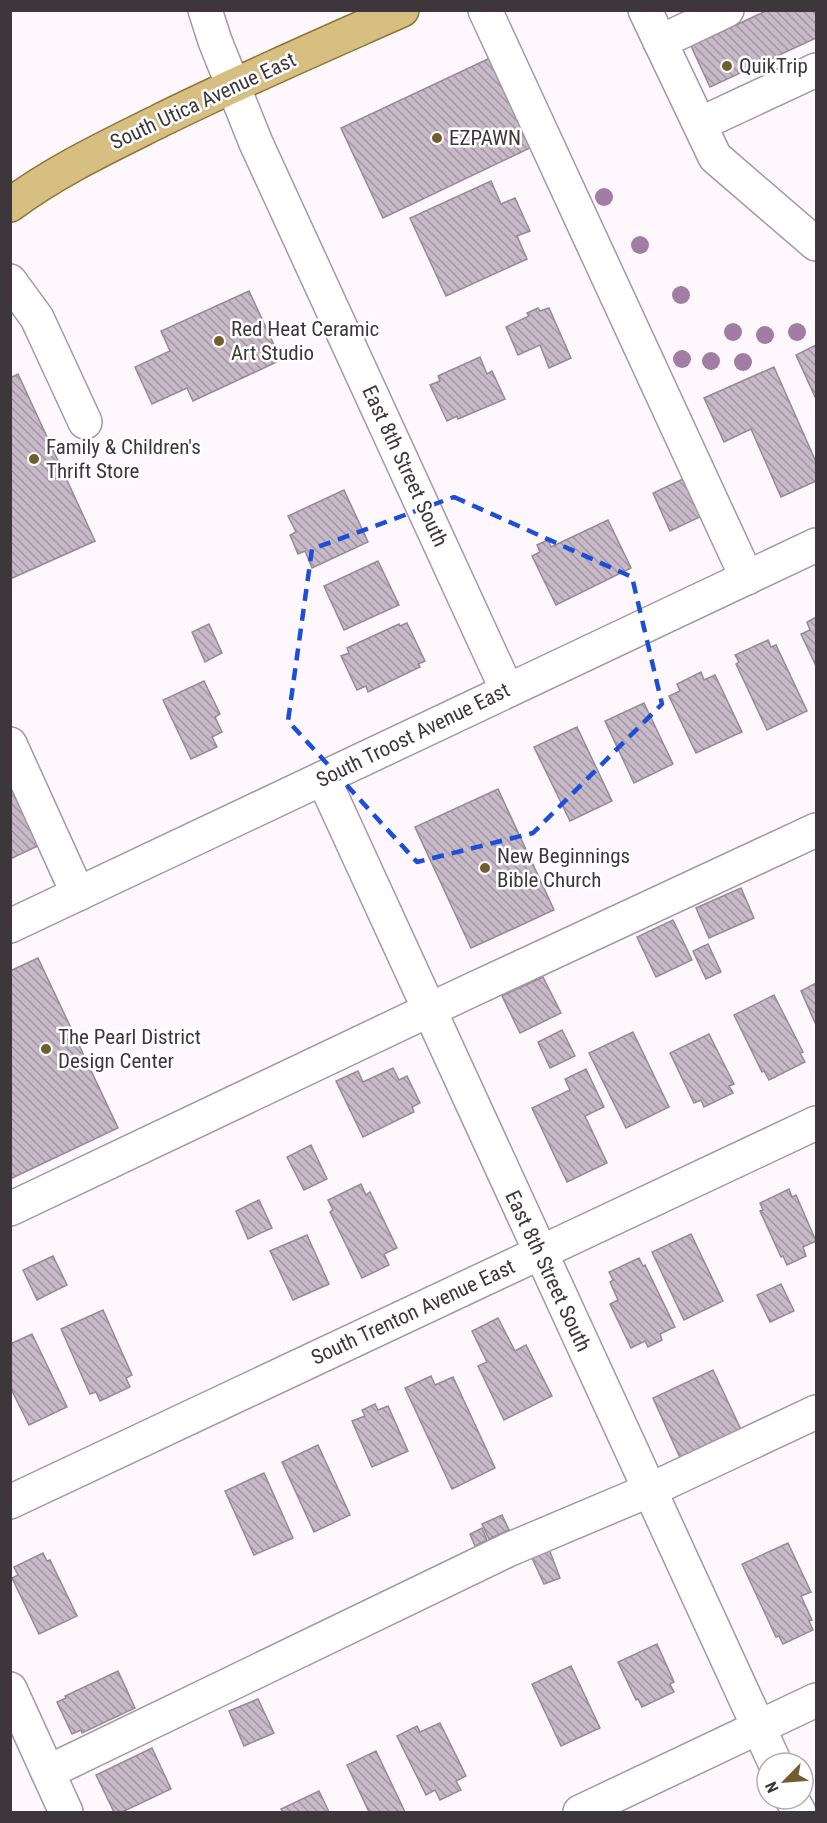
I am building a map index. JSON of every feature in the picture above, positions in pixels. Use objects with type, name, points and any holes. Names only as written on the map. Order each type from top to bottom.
[{"type":"main road","name":"South Utica Avenue East","points":[[10,205],[35,186],[69,166],[233,85],[402,10]]},
{"type":"street","name":"East 8th Street South","points":[[205,10],[256,143],[507,690]]},
{"type":"street","points":[[485,10],[747,578]]},
{"type":"street","points":[[645,10],[715,157],[816,244]]},
{"type":"street","points":[[660,42],[727,10]]},
{"type":"street","points":[[699,124],[816,70]]},
{"type":"street","points":[[10,281],[24,325],[85,422]]},
{"type":"street","name":"South Troost Avenue East","points":[[10,926],[816,545]]},
{"type":"street","points":[[10,744],[78,894]]},
{"type":"street","name":"East 8th Street South","points":[[323,778],[539,1253],[770,1751]]},
{"type":"street","points":[[10,1209],[816,830]]},
{"type":"street","name":"South Trenton Avenue East","points":[[10,1502],[816,1124]]},
{"type":"street","points":[[48,1772],[508,1550],[650,1490],[816,1412]]},
{"type":"street","points":[[10,1689],[66,1812]]},
{"type":"street","points":[[580,1812],[816,1700]]},
{"type":"highlighted area","points":[[454,497],[632,577],[662,704],[533,833],[417,862],[288,721],[312,549]]},
{"type":"building","name":"QuikTrip","points":[[768,10],[816,10],[816,38],[710,87],[691,46]]},
{"type":"building","name":"EZPAWN","points":[[490,58],[532,147],[383,218],[341,128]]},
{"type":"building","points":[[491,181],[501,204],[515,198],[530,231],[517,236],[527,259],[446,296],[410,218]]},
{"type":"building","name":"Red Heat Ceramic Art Studio","points":[[249,291],[281,360],[193,401],[187,388],[152,404],[135,367],[170,351],[161,331]]},
{"type":"building","points":[[538,308],[540,311],[549,308],[571,358],[549,368],[540,345],[518,355],[506,327],[529,316],[527,313]]},
{"type":"building","points":[[816,345],[816,399],[796,355]]},
{"type":"building","points":[[480,357],[487,374],[492,371],[505,399],[458,419],[457,416],[447,421],[430,385],[440,381],[438,376]]},
{"type":"building","points":[[774,367],[816,462],[816,481],[781,497],[751,429],[724,442],[704,398]]},
{"type":"building","name":"Family & Children's Thrift Store","points":[[18,374],[95,541],[10,579],[10,378]]},
{"type":"building","points":[[685,478],[702,516],[670,531],[653,493]]},
{"type":"building","points":[[344,490],[368,542],[312,568],[305,551],[298,554],[290,535],[296,532],[288,516]]},
{"type":"building","points":[[608,520],[631,568],[556,605],[532,556],[540,552],[537,545],[548,540],[551,547]]},
{"type":"building","points":[[378,561],[399,605],[344,630],[324,586]]},
{"type":"building","points":[[816,617],[816,666],[801,634],[810,630],[807,622]]},
{"type":"building","points":[[407,623],[425,661],[418,664],[420,667],[368,692],[366,686],[357,690],[341,656],[349,653],[347,648],[399,624],[400,626]]},
{"type":"building","points":[[209,624],[222,653],[205,662],[192,632]]},
{"type":"building","points":[[768,640],[771,647],[776,645],[807,711],[767,730],[736,664],[739,662],[735,655]]},
{"type":"building","points":[[701,672],[704,680],[715,675],[742,732],[696,753],[669,696],[680,691],[677,684]]},
{"type":"building","points":[[204,681],[220,714],[215,717],[222,732],[212,737],[217,747],[191,759],[163,700]]},
{"type":"building","points":[[644,703],[673,764],[634,783],[605,721]]},
{"type":"building","points":[[577,727],[612,801],[570,821],[534,747]]},
{"type":"building","points":[[10,774],[42,844],[10,859]]},
{"type":"building","name":"New Beginnings Bible Church","points":[[498,789],[554,910],[471,948],[415,827]]},
{"type":"building","points":[[741,888],[754,918],[709,938],[696,908]]},
{"type":"building","points":[[673,920],[692,960],[656,977],[637,937]]},
{"type":"building","points":[[708,944],[721,972],[706,979],[693,951]]},
{"type":"building","name":"The Pearl District Design Center","points":[[38,958],[118,1128],[10,1179],[10,971]]},
{"type":"building","points":[[543,977],[561,1013],[520,1033],[502,996]]},
{"type":"building","points":[[816,983],[816,1025],[801,991]]},
{"type":"building","points":[[774,995],[803,1052],[800,1053],[805,1062],[769,1080],[764,1071],[762,1072],[734,1015]]},
{"type":"building","points":[[562,1030],[575,1056],[550,1068],[538,1042]]},
{"type":"building","points":[[633,1032],[669,1107],[626,1128],[589,1053]]},
{"type":"building","points":[[709,1034],[734,1084],[729,1086],[733,1093],[704,1107],[701,1100],[694,1103],[670,1053]]},
{"type":"building","points":[[393,1068],[399,1080],[407,1076],[420,1103],[412,1107],[414,1112],[363,1137],[336,1081],[358,1071],[363,1082]]},
{"type":"building","points":[[586,1069],[604,1107],[585,1116],[607,1163],[567,1182],[532,1108],[570,1090],[565,1079]]},
{"type":"building","points":[[311,1145],[327,1179],[304,1190],[287,1157]]},
{"type":"building","points":[[361,1184],[366,1195],[370,1192],[397,1248],[384,1254],[389,1265],[362,1278],[330,1212],[333,1210],[328,1200]]},
{"type":"building","points":[[789,1189],[792,1197],[796,1195],[816,1241],[803,1247],[806,1256],[787,1265],[760,1211],[763,1210],[760,1203]]},
{"type":"building","points":[[259,1200],[272,1228],[248,1239],[236,1211]]},
{"type":"building","points":[[691,1234],[723,1301],[684,1320],[652,1252]]},
{"type":"building","points":[[307,1235],[329,1284],[293,1300],[270,1251]]},
{"type":"building","points":[[53,1256],[67,1285],[37,1300],[23,1270]]},
{"type":"building","points":[[639,1258],[643,1266],[645,1265],[675,1327],[660,1334],[662,1340],[648,1347],[645,1341],[631,1348],[610,1304],[618,1300],[610,1282],[613,1280],[609,1272]]},
{"type":"building","points":[[781,1284],[794,1311],[770,1322],[757,1295]]},
{"type":"building","points":[[103,1310],[132,1375],[126,1378],[130,1387],[100,1401],[96,1392],[90,1394],[61,1329]]},
{"type":"building","points":[[498,1318],[515,1351],[526,1345],[552,1396],[504,1420],[478,1366],[487,1362],[472,1331]]},
{"type":"building","points":[[32,1334],[67,1407],[29,1425],[10,1387],[10,1344]]},
{"type":"building","points":[[713,1370],[743,1434],[682,1462],[653,1398]]},
{"type":"building","points":[[431,1376],[435,1385],[453,1377],[495,1468],[452,1489],[405,1388]]},
{"type":"building","points":[[375,1404],[378,1410],[388,1406],[408,1451],[372,1467],[352,1421],[365,1416],[362,1410]]},
{"type":"building","points":[[318,1445],[350,1515],[314,1532],[282,1462]]},
{"type":"building","points":[[264,1473],[293,1538],[254,1555],[225,1491]]},
{"type":"building","points":[[502,1515],[509,1530],[489,1539],[482,1524]]},
{"type":"building","points":[[482,1528],[487,1540],[475,1546],[470,1534]]},
{"type":"building","points":[[788,1543],[811,1592],[801,1596],[812,1620],[809,1621],[813,1630],[783,1644],[779,1636],[776,1637],[742,1564]]},
{"type":"building","points":[[549,1549],[560,1578],[544,1584],[531,1556]]},
{"type":"building","points":[[43,1553],[47,1561],[50,1560],[77,1616],[39,1634],[12,1578],[18,1575],[14,1567]]},
{"type":"building","points":[[657,1644],[674,1682],[670,1684],[674,1692],[642,1707],[638,1699],[636,1700],[618,1662]]},
{"type":"building","points":[[571,1666],[600,1728],[561,1746],[532,1684]]},
{"type":"building","points":[[118,1671],[135,1708],[82,1733],[81,1730],[72,1734],[57,1702]]},
{"type":"building","points":[[258,1699],[274,1733],[244,1746],[229,1711]]},
{"type":"building","points":[[440,1723],[466,1776],[456,1781],[461,1790],[440,1800],[435,1790],[426,1795],[397,1736],[417,1726],[420,1732]]},
{"type":"building","points":[[152,1748],[171,1789],[122,1812],[114,1812],[96,1775]]},
{"type":"building","points":[[376,1751],[405,1812],[369,1812],[347,1765]]},
{"type":"building","points":[[319,1791],[329,1812],[283,1812],[281,1809]]},
{"type":"place","name":"QuikTrip","points":[[727,66]]},
{"type":"place","name":"EZPAWN","points":[[437,138]]},
{"type":"place","name":"Red Heat Ceramic Art Studio","points":[[219,341]]},
{"type":"place","name":"Family & Children's Thrift Store","points":[[34,459]]},
{"type":"place","name":"New Beginnings Bible Church","points":[[485,868]]},
{"type":"place","name":"The Pearl District Design Center","points":[[46,1049]]}]
